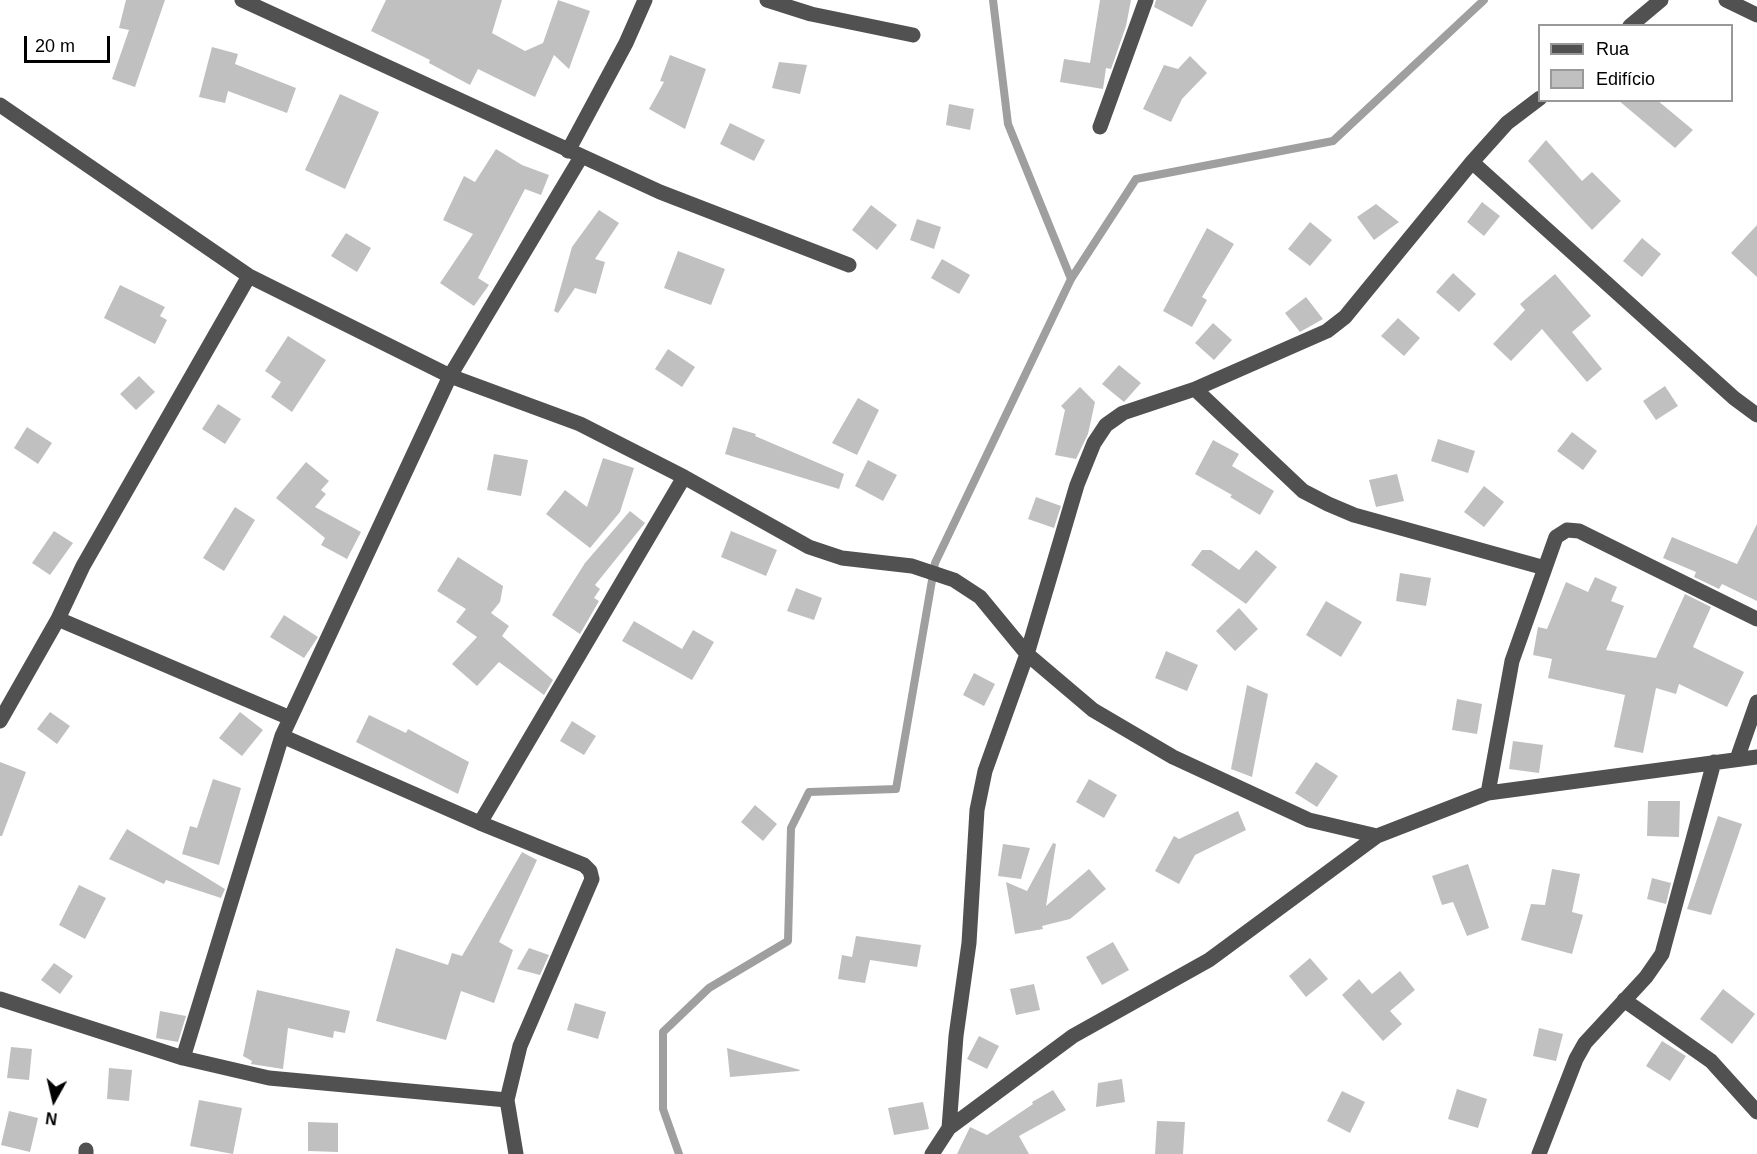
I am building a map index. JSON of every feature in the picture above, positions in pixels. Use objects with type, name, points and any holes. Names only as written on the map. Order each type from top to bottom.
[{"type":"street","points":[[242,0],[660,192],[849,265]]},
{"type":"street","points":[[183,1058],[282,736],[450,376],[574,154],[645,0]]},
{"type":"street","points":[[767,0],[811,15],[913,35]]},
{"type":"street","points":[[1100,127],[1146,0]]},
{"type":"street","points":[[1632,24],[1661,0]]},
{"type":"street","points":[[1726,0],[1757,15]]},
{"type":"street","points":[[949,1128],[956,1036],[969,943],[977,810],[985,771],[1027,654],[1077,485],[1094,443],[1106,424],[1123,413],[1195,389],[1327,331],[1345,317],[1472,162],[1507,123],[1538,99]]},
{"type":"street","points":[[0,105],[249,276],[450,376],[580,424],[684,477],[809,547],[842,558],[912,566],[954,580],[980,597],[1027,654],[1093,710],[1173,758],[1309,820],[1377,836]]},
{"type":"street","points":[[1472,162],[1734,398],[1757,415]]},
{"type":"street","points":[[0,721],[58,620],[83,566],[249,276]]},
{"type":"street","points":[[1195,389],[1303,491],[1328,504],[1354,515],[1545,568]]},
{"type":"street","points":[[480,823],[684,477]]},
{"type":"street","points":[[1488,793],[1512,661],[1556,537],[1567,530],[1579,531],[1757,619]]},
{"type":"street","points":[[58,620],[290,718]]},
{"type":"street","points":[[1737,759],[1757,702]]},
{"type":"street","points":[[282,736],[480,823],[584,865],[592,879],[520,1046],[507,1100],[516,1154]]},
{"type":"street","points":[[932,1154],[949,1128],[1073,1036],[1209,960],[1377,836],[1488,793],[1757,757]]},
{"type":"street","points":[[1539,1154],[1576,1059],[1585,1043],[1646,977],[1662,954],[1714,762]]},
{"type":"street","points":[[0,999],[183,1058],[269,1078],[507,1100]]},
{"type":"street","points":[[1624,1000],[1712,1060],[1757,1112]]},
{"type":"building","points":[[126,0],[165,0],[135,87],[112,79],[129,30],[119,28]]},
{"type":"building","points":[[386,0],[502,0],[492,33],[525,51],[543,43],[558,0],[590,11],[569,69],[554,55],[535,97],[478,69],[470,85],[429,63],[430,60],[371,31]]},
{"type":"building","points":[[1100,0],[1131,0],[1126,26],[1111,69],[1106,68],[1103,89],[1060,82],[1064,59],[1090,63]]},
{"type":"building","points":[[1156,0],[1207,0],[1192,27],[1154,7]]},
{"type":"building","points":[[212,47],[238,54],[235,64],[296,88],[287,113],[228,91],[225,103],[199,97]]},
{"type":"building","points":[[670,55],[706,69],[685,129],[649,109],[664,82],[660,81]]},
{"type":"building","points":[[1190,56],[1207,73],[1182,99],[1171,122],[1143,109],[1164,65],[1178,69]]},
{"type":"building","points":[[779,62],[807,65],[800,94],[772,88]]},
{"type":"building","points":[[340,94],[379,112],[345,189],[305,170]]},
{"type":"building","points":[[1620,102],[1659,102],[1693,130],[1675,148]]},
{"type":"building","points":[[949,104],[974,109],[970,130],[946,125]]},
{"type":"building","points":[[730,123],[765,140],[754,161],[720,144]]},
{"type":"building","points":[[1546,140],[1582,181],[1592,172],[1621,201],[1592,230],[1528,161]]},
{"type":"building","points":[[496,149],[522,165],[549,175],[541,195],[525,189],[478,278],[489,285],[474,306],[440,283],[473,234],[443,220],[464,176],[475,182]]},
{"type":"building","points":[[1482,202],[1500,216],[1484,236],[1467,222]]},
{"type":"building","points":[[1376,204],[1399,222],[1374,240],[1357,217]]},
{"type":"building","points":[[871,205],[897,225],[877,250],[852,230]]},
{"type":"building","points":[[599,210],[619,223],[595,259],[605,262],[596,294],[575,288],[558,313],[554,311],[572,247]]},
{"type":"building","points":[[917,219],[941,227],[934,249],[910,240]]},
{"type":"building","points":[[1310,222],[1332,240],[1310,266],[1288,249]]},
{"type":"building","points":[[1757,225],[1757,277],[1731,253]]},
{"type":"building","points":[[1207,228],[1234,244],[1202,297],[1207,300],[1192,327],[1163,311]]},
{"type":"building","points":[[346,233],[371,248],[357,272],[331,256]]},
{"type":"building","points":[[1642,238],[1661,254],[1642,277],[1623,261]]},
{"type":"building","points":[[678,251],[725,269],[711,305],[664,288]]},
{"type":"building","points":[[942,259],[970,275],[959,294],[931,278]]},
{"type":"building","points":[[1453,273],[1476,294],[1459,312],[1436,292]]},
{"type":"building","points":[[1555,274],[1591,316],[1572,332],[1602,369],[1587,382],[1542,329],[1511,361],[1493,344],[1525,310],[1520,304]]},
{"type":"building","points":[[120,285],[165,307],[160,316],[167,320],[155,344],[104,318]]},
{"type":"building","points":[[1306,297],[1323,319],[1300,332],[1285,313]]},
{"type":"building","points":[[1398,318],[1420,338],[1404,356],[1381,336]]},
{"type":"building","points":[[1213,323],[1232,340],[1214,360],[1195,343]]},
{"type":"building","points":[[288,336],[326,360],[292,412],[271,397],[281,382],[265,371]]},
{"type":"building","points":[[668,349],[695,367],[682,387],[655,369]]},
{"type":"building","points":[[1119,365],[1141,383],[1124,402],[1102,384]]},
{"type":"building","points":[[139,376],[155,392],[136,410],[120,394]]},
{"type":"building","points":[[1665,386],[1678,406],[1656,420],[1643,401]]},
{"type":"building","points":[[1080,387],[1095,402],[1088,434],[1076,459],[1055,455],[1065,410],[1061,406]]},
{"type":"building","points":[[858,398],[879,410],[857,455],[832,443]]},
{"type":"building","points":[[218,404],[241,419],[225,444],[202,429]]},
{"type":"building","points":[[27,427],[52,443],[38,464],[14,448]]},
{"type":"building","points":[[733,427],[756,434],[755,436],[844,474],[839,489],[725,454]]},
{"type":"building","points":[[1572,432],[1597,451],[1583,470],[1557,451]]},
{"type":"building","points":[[1438,439],[1475,451],[1468,473],[1431,461]]},
{"type":"building","points":[[1213,440],[1239,454],[1232,466],[1274,491],[1260,515],[1230,497],[1232,495],[1195,474]]},
{"type":"building","points":[[494,454],[528,460],[521,496],[487,490]]},
{"type":"building","points":[[603,458],[634,468],[620,512],[590,548],[546,514],[565,490],[587,507]]},
{"type":"building","points":[[868,460],[897,475],[883,501],[855,486]]},
{"type":"building","points":[[306,462],[329,481],[321,490],[326,494],[315,507],[361,532],[347,559],[321,545],[325,538],[276,498]]},
{"type":"building","points":[[1397,474],[1404,501],[1376,507],[1369,480]]},
{"type":"building","points":[[1484,486],[1504,502],[1484,527],[1464,512]]},
{"type":"building","points":[[1036,497],[1061,506],[1054,528],[1028,519]]},
{"type":"building","points":[[235,507],[255,520],[224,571],[203,558]]},
{"type":"building","points":[[630,511],[645,523],[595,585],[600,589],[594,598],[599,601],[580,634],[552,615],[585,563]]},
{"type":"building","points":[[1757,524],[1757,601],[1722,584],[1719,589],[1694,577],[1696,572],[1663,558],[1672,537],[1737,564]]},
{"type":"building","points":[[54,531],[73,543],[50,575],[32,563]]},
{"type":"building","points":[[731,531],[777,550],[766,576],[721,557]]},
{"type":"building","points":[[1202,550],[1211,550],[1239,570],[1256,550],[1277,567],[1246,604],[1191,565]]},
{"type":"building","points":[[458,557],[503,586],[500,602],[491,613],[509,626],[502,636],[553,680],[544,695],[499,662],[477,686],[452,664],[477,637],[456,622],[466,609],[437,591]]},
{"type":"building","points":[[1400,573],[1431,578],[1426,606],[1396,601]]},
{"type":"building","points":[[1595,577],[1617,587],[1611,601],[1624,606],[1606,650],[1656,658],[1685,594],[1711,607],[1693,647],[1744,672],[1727,707],[1679,684],[1676,694],[1656,688],[1643,753],[1614,747],[1625,695],[1548,678],[1552,659],[1533,655],[1538,627],[1547,629],[1566,582],[1588,592]]},
{"type":"building","points":[[796,588],[822,598],[814,620],[787,611]]},
{"type":"building","points":[[1326,601],[1362,622],[1341,657],[1306,635]]},
{"type":"building","points":[[1239,608],[1258,629],[1235,651],[1216,631]]},
{"type":"building","points":[[284,615],[318,637],[304,658],[270,637]]},
{"type":"building","points":[[634,621],[682,649],[693,630],[714,642],[692,680],[622,641]]},
{"type":"building","points":[[1166,651],[1198,665],[1187,691],[1155,678]]},
{"type":"building","points":[[974,673],[995,684],[984,706],[963,695]]},
{"type":"building","points":[[1247,685],[1268,694],[1252,777],[1231,769]]},
{"type":"building","points":[[1457,699],[1482,704],[1477,734],[1452,730]]},
{"type":"building","points":[[50,712],[70,726],[57,744],[37,729]]},
{"type":"building","points":[[240,712],[263,730],[242,756],[219,738]]},
{"type":"building","points":[[369,715],[406,733],[408,729],[469,762],[458,794],[356,742]]},
{"type":"building","points":[[572,721],[596,736],[584,755],[560,741]]},
{"type":"building","points":[[1513,741],[1543,745],[1539,773],[1509,769]]},
{"type":"building","points":[[0,762],[26,772],[2,836],[0,836]]},
{"type":"building","points":[[1316,762],[1338,776],[1317,807],[1295,793]]},
{"type":"building","points":[[213,779],[241,788],[219,865],[182,854],[190,826],[197,828]]},
{"type":"building","points":[[1089,779],[1117,795],[1104,818],[1076,802]]},
{"type":"building","points":[[1648,801],[1680,801],[1679,837],[1647,836]]},
{"type":"building","points":[[755,805],[777,824],[763,841],[741,822]]},
{"type":"building","points":[[1238,811],[1246,830],[1195,855],[1179,884],[1155,871],[1174,836],[1179,839]]},
{"type":"building","points":[[1718,816],[1742,824],[1711,915],[1687,909]]},
{"type":"building","points":[[127,829],[225,889],[221,898],[166,880],[164,884],[109,859]]},
{"type":"building","points":[[1053,843],[1056,844],[1046,906],[1089,869],[1106,889],[1070,919],[1042,926],[1043,929],[1015,934],[1006,882],[1027,891]]},
{"type":"building","points":[[1003,844],[1030,848],[1021,879],[998,876]]},
{"type":"building","points":[[522,852],[537,860],[499,942],[513,950],[494,1003],[461,991],[446,1040],[376,1021],[396,948],[448,965],[452,953],[462,956]]},
{"type":"building","points":[[1468,864],[1489,928],[1467,936],[1453,902],[1442,905],[1432,876]]},
{"type":"building","points":[[1552,869],[1580,874],[1572,912],[1583,915],[1572,954],[1521,940],[1531,904],[1545,905]]},
{"type":"building","points":[[1652,878],[1671,883],[1666,904],[1647,899]]},
{"type":"building","points":[[79,885],[106,898],[85,939],[59,925]]},
{"type":"building","points":[[856,936],[921,945],[917,967],[870,960],[865,983],[838,979],[842,955],[852,957]]},
{"type":"building","points":[[1113,942],[1129,970],[1102,985],[1086,957]]},
{"type":"building","points":[[529,948],[549,955],[540,975],[517,969]]},
{"type":"building","points":[[1310,958],[1328,979],[1306,997],[1289,976]]},
{"type":"building","points":[[54,963],[73,976],[60,994],[41,980]]},
{"type":"building","points":[[1400,971],[1415,990],[1390,1011],[1402,1024],[1383,1041],[1342,995],[1359,979],[1372,994]]},
{"type":"building","points":[[1034,984],[1040,1010],[1016,1015],[1010,989]]},
{"type":"building","points":[[1723,989],[1755,1014],[1732,1044],[1700,1019]]},
{"type":"building","points":[[257,990],[350,1011],[345,1033],[334,1031],[333,1038],[288,1028],[283,1069],[251,1064],[252,1061],[243,1056]]},
{"type":"building","points":[[575,1003],[606,1012],[598,1039],[567,1030]]},
{"type":"building","points":[[160,1011],[186,1016],[178,1042],[156,1038]]},
{"type":"building","points":[[1539,1028],[1563,1034],[1556,1061],[1533,1056]]},
{"type":"building","points":[[979,1036],[999,1046],[987,1069],[967,1059]]},
{"type":"building","points":[[1662,1041],[1686,1056],[1670,1081],[1646,1066]]},
{"type":"building","points":[[11,1047],[32,1049],[29,1080],[7,1078]]},
{"type":"building","points":[[727,1048],[800,1070],[730,1077]]},
{"type":"building","points":[[109,1068],[132,1070],[129,1101],[107,1099]]},
{"type":"building","points":[[1122,1079],[1125,1102],[1096,1107],[1098,1083]]},
{"type":"building","points":[[1457,1089],[1487,1099],[1478,1128],[1448,1119]]},
{"type":"building","points":[[1053,1090],[1066,1110],[1019,1136],[1029,1154],[957,1154],[970,1127],[987,1135],[1033,1104],[1032,1102]]},
{"type":"building","points":[[1342,1091],[1365,1102],[1350,1133],[1327,1121]]},
{"type":"building","points":[[199,1100],[242,1108],[233,1154],[190,1146]]},
{"type":"building","points":[[923,1102],[929,1129],[894,1135],[888,1108]]},
{"type":"building","points":[[9,1111],[38,1118],[30,1152],[1,1145]]},
{"type":"building","points":[[1157,1121],[1185,1122],[1183,1154],[1155,1154]]},
{"type":"building","points":[[308,1122],[338,1123],[338,1152],[308,1151]]},
{"type":"waterway","points":[[993,0],[1008,124],[1071,279]]},
{"type":"waterway","points":[[679,1154],[663,1109],[663,1032],[709,988],[788,941],[791,828],[809,792],[896,789],[935,563],[1071,279],[1136,179],[1333,141],[1484,0]]}]
